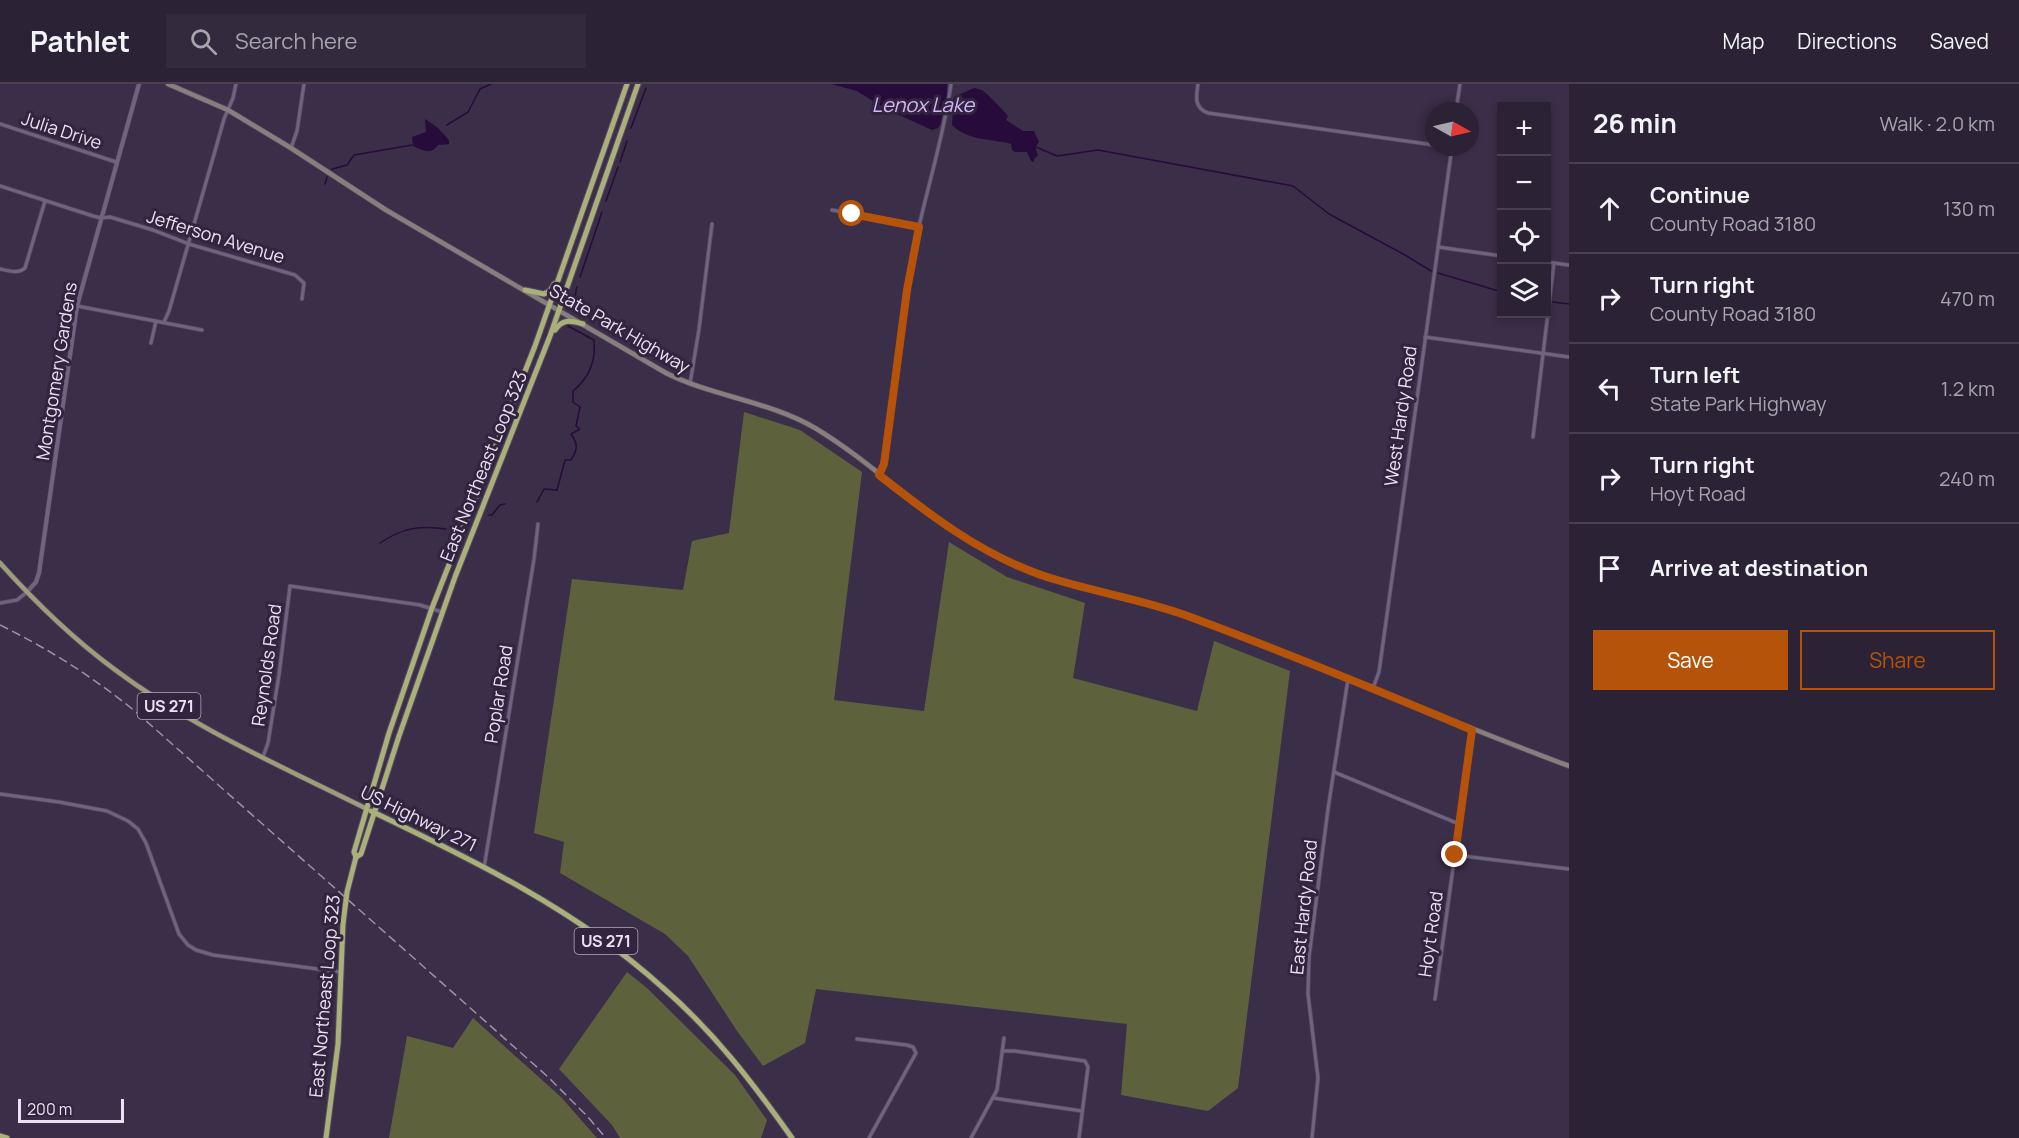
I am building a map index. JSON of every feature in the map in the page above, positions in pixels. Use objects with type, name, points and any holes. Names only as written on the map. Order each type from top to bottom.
[{"type":"highway","name":"East Northeast Loop 323","points":[[326,1138],[338,1044],[344,910],[356,858],[354,852],[389,733],[444,573],[550,305],[627,84]]},
{"type":"highway","name":"East Northeast Loop 323","points":[[356,858],[361,854],[454,577],[560,310],[638,84]]},
{"type":"highway","points":[[611,131],[621,134]]},
{"type":"highway","points":[[576,230],[586,234]]},
{"type":"highway","points":[[525,290],[540,294],[546,293],[552,289],[561,272]]},
{"type":"highway","points":[[550,336],[564,321],[583,324]]},
{"type":"highway","points":[[519,385],[530,389]]},
{"type":"highway","points":[[475,495],[485,499]]},
{"type":"highway","points":[[444,573],[454,577]]},
{"type":"highway","points":[[408,675],[418,679]]},
{"type":"highway","points":[[389,733],[399,736]]},
{"type":"highway","name":"US Highway 271","points":[[367,809],[523,888],[577,920],[614,947],[661,985],[698,1021],[755,1086],[792,1138]]},
{"type":"highway","points":[[0,1136],[7,1138]]},
{"type":"main road","name":"State Park Highway","points":[[168,84],[228,110],[386,210],[666,373],[690,384],[767,407],[800,420],[825,434],[958,534],[1014,564],[1065,582],[1177,612],[1373,688],[1472,730],[1569,766]]},
{"type":"main road","name":"US Highway 271","points":[[0,563],[64,628],[129,680],[184,716],[367,809]]},
{"type":"street","name":"Montgomery Gardens","points":[[27,592],[36,582],[39,573],[77,306],[139,84]]},
{"type":"street","points":[[164,322],[170,311],[236,84]]},
{"type":"street","points":[[291,148],[297,131],[304,84]]},
{"type":"street","points":[[879,475],[884,464],[907,290],[951,84]]},
{"type":"street","points":[[1198,84],[1197,104],[1202,111],[1208,113],[1425,144]]},
{"type":"street","points":[[1457,102],[1460,84]]},
{"type":"street","name":"Julia Drive","points":[[0,124],[116,162]]},
{"type":"street","name":"West Hardy Road","points":[[1373,688],[1378,672],[1449,156]]},
{"type":"street","name":"Jefferson Avenue","points":[[0,186],[101,218],[110,217],[189,244],[299,276],[304,282],[302,299]]},
{"type":"street","points":[[0,269],[21,271],[28,262],[45,201]]},
{"type":"street","points":[[832,210],[919,227]]},
{"type":"street","points":[[690,384],[712,224]]},
{"type":"street","points":[[1438,247],[1497,255]]},
{"type":"street","points":[[1551,263],[1569,265]]},
{"type":"street","points":[[1533,437],[1554,263]]},
{"type":"street","points":[[77,306],[202,330]]},
{"type":"street","points":[[151,343],[156,321]]},
{"type":"street","points":[[1425,337],[1569,357]]},
{"type":"street","name":"Poplar Road","points":[[484,868],[538,524]]},
{"type":"street","name":"Reynolds Road","points":[[263,757],[268,743],[278,686],[290,586],[432,608],[442,612]]},
{"type":"street","points":[[0,603],[17,600],[27,592]]},
{"type":"street","name":"East Hardy Road","points":[[1312,1138],[1318,1078],[1308,976],[1348,679]]},
{"type":"street","name":"Hoyt Road","points":[[1435,999],[1472,730]]},
{"type":"street","points":[[1334,772],[1459,824]]},
{"type":"street","points":[[0,794],[95,809],[118,815],[128,821],[138,829],[144,839],[179,934],[196,950],[226,957],[340,972]]},
{"type":"street","points":[[1455,855],[1569,870]]},
{"type":"street","points":[[971,1138],[993,1098],[999,1081],[1004,1038]]},
{"type":"street","points":[[857,1039],[907,1045],[914,1049],[915,1055],[869,1138]]},
{"type":"street","points":[[1002,1051],[1012,1050],[1081,1060],[1087,1063],[1079,1138]]},
{"type":"street","points":[[993,1098],[1082,1111]]},
{"type":"green space","points":[[744,412],[800,430],[862,472],[834,700],[924,711],[949,542],[1007,577],[1085,603],[1073,678],[1197,711],[1214,641],[1290,671],[1238,1088],[1208,1111],[1121,1095],[1127,1024],[816,989],[805,1043],[763,1066],[688,956],[665,934],[560,873],[564,842],[534,833],[572,579],[683,590],[692,541],[729,533]]},
{"type":"green space","points":[[627,972],[647,988],[735,1075],[767,1120],[761,1138],[620,1138],[612,1125],[559,1069]]},
{"type":"green space","points":[[473,1018],[561,1097],[597,1138],[389,1138],[407,1036],[453,1048]]},
{"type":"water","name":"Lenox Lake","points":[[831,84],[947,84],[947,96],[940,125],[932,130],[884,108],[857,91]]},
{"type":"water","points":[[974,88],[982,90],[992,99],[1008,116],[1006,120],[1023,131],[1034,131],[1039,142],[1036,148],[1038,155],[1034,162],[1031,161],[1027,152],[1012,150],[1011,144],[964,134],[952,125],[954,97]]},
{"type":"water","points":[[425,119],[438,128],[449,140],[449,144],[438,145],[430,151],[423,151],[413,146],[412,137],[426,132]]},
{"type":"waterway","points":[[447,125],[468,112],[480,89],[491,84]]},
{"type":"waterway","points":[[631,128],[646,88]]},
{"type":"waterway","points":[[620,162],[627,141]]},
{"type":"waterway","points":[[332,169],[347,165],[354,155],[412,145]]},
{"type":"waterway","points":[[1036,147],[1057,156],[1098,150],[1293,186],[1329,214],[1431,271]]},
{"type":"waterway","points":[[606,201],[618,167]]},
{"type":"waterway","points":[[325,184],[327,177]]},
{"type":"waterway","points":[[580,277],[602,212]]},
{"type":"waterway","points":[[1438,273],[1497,291]]},
{"type":"waterway","points":[[574,309],[577,287]]},
{"type":"waterway","points":[[1553,302],[1569,304]]},
{"type":"waterway","points":[[537,502],[544,489],[557,490],[565,460],[571,460],[575,453],[576,444],[571,434],[580,429],[576,426],[580,407],[573,402],[573,391],[587,374],[594,355],[594,340],[568,326]]},
{"type":"waterway","points":[[489,515],[492,515],[500,505],[505,504]]},
{"type":"waterway","points":[[453,521],[458,518],[463,506]]},
{"type":"waterway","points":[[380,543],[396,534],[412,529],[428,527],[446,529]]},
{"type":"railway","points":[[0,625],[70,664],[136,712],[547,1076],[606,1138]]},
{"type":"route","points":[[852,214],[919,227],[907,290],[884,464],[879,475],[958,534],[1020,566],[1041,575],[1186,615],[1373,688],[1472,730],[1455,855]]}]
